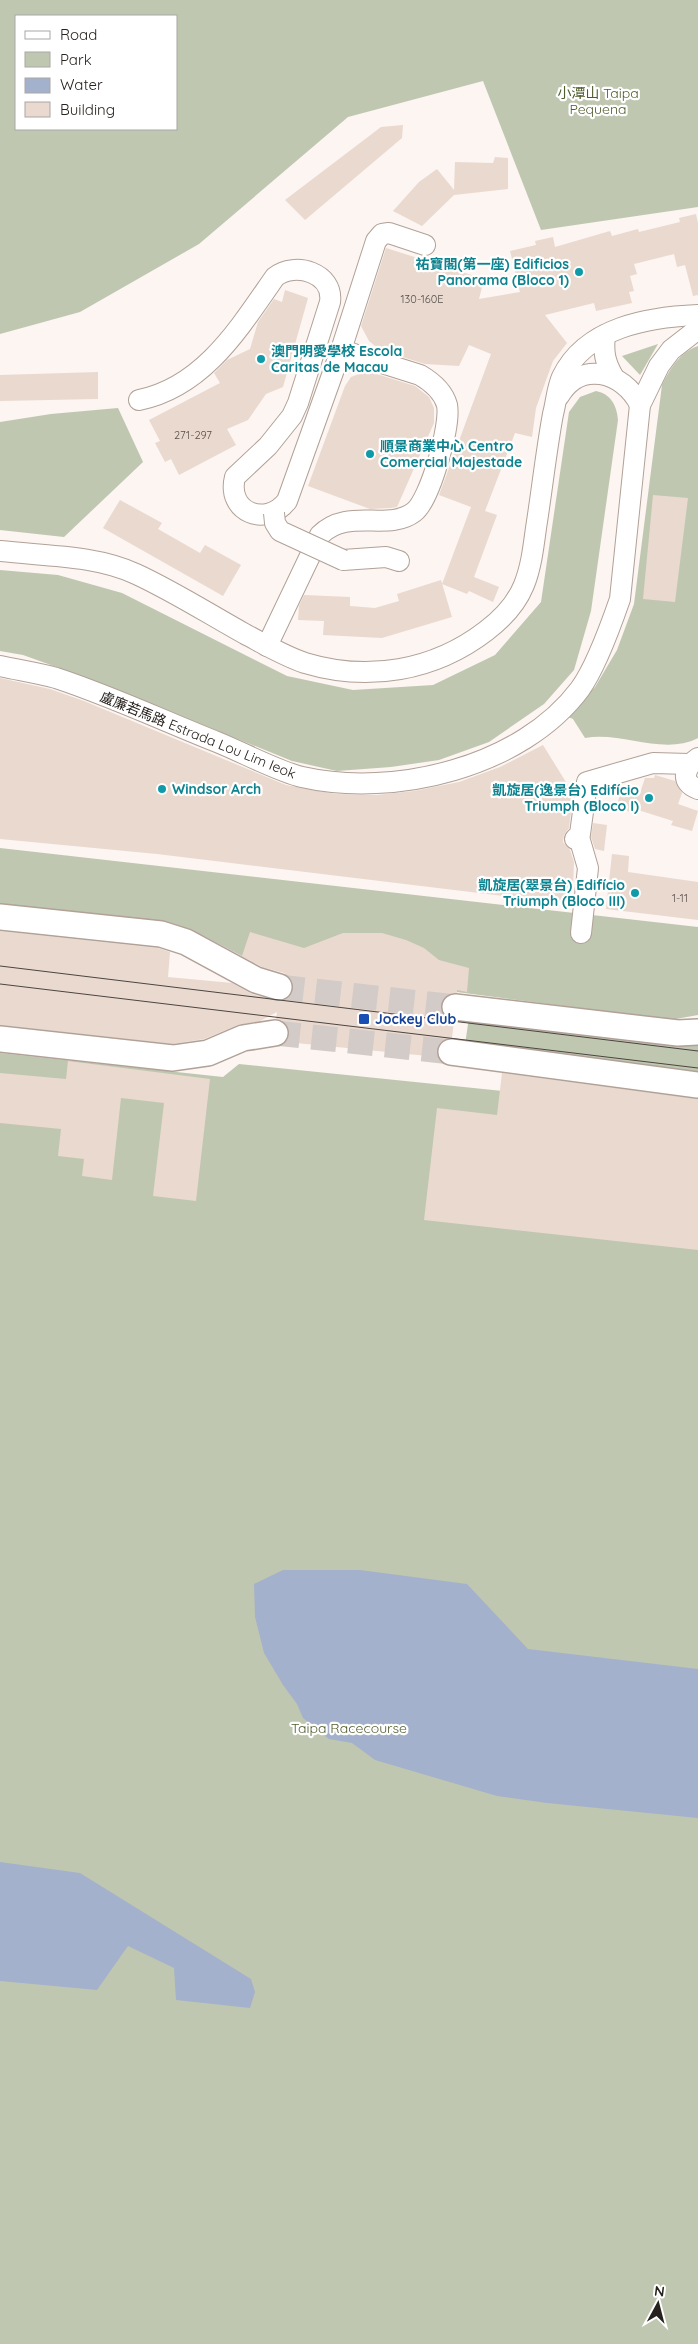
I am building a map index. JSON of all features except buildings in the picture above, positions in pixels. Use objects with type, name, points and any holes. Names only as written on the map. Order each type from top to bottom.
[{"type":"main road","points":[[0,917],[160,934],[186,942],[256,980],[279,987]]},
{"type":"main road","points":[[456,1008],[678,1033],[698,1032]]},
{"type":"main road","points":[[0,1039],[173,1058],[208,1053],[243,1038],[275,1033]]},
{"type":"main road","points":[[451,1052],[698,1085]]},
{"type":"street","points":[[139,400],[157,396],[186,381],[230,341],[275,277],[282,272],[298,269],[322,277],[330,288],[330,302],[298,403],[282,429],[236,477],[233,485],[233,493],[241,507],[256,515],[274,513],[287,501],[379,237],[389,233],[425,245]]},
{"type":"street","points":[[0,551],[70,558],[106,564],[134,573],[267,646],[304,663],[342,671],[390,672],[418,666],[465,646],[487,631],[505,614],[520,595],[530,571],[561,379],[573,358],[605,335],[631,324],[655,318],[698,315]]},
{"type":"street","points":[[631,324],[645,323],[658,326],[670,334],[679,344]]},
{"type":"street","name":"盧廉若馬路 Estrada Lou Lim Ieok","points":[[0,666],[54,678],[301,776],[361,784],[422,776],[469,765],[512,747],[540,729],[581,688],[610,630],[620,599],[640,404],[659,366],[679,344],[698,329]]},
{"type":"street","points":[[605,335],[603,349],[606,364],[613,376]]},
{"type":"street","points":[[267,646],[320,535],[328,527],[339,522],[394,519],[405,517],[414,512],[426,494],[446,431],[448,417],[446,404],[441,392],[432,382],[420,375],[341,350]]},
{"type":"street","points":[[556,402],[563,390],[574,380],[586,375],[600,374],[613,376],[625,383],[634,393],[640,404]]},
{"type":"street","points":[[274,513],[275,523],[280,531],[343,560],[386,556],[399,561]]},
{"type":"street","points":[[694,761],[686,771],[686,779],[692,787],[698,789]]},
{"type":"street","points":[[581,934],[588,868],[577,838],[587,782],[653,763],[694,761]]},
{"type":"green space","name":"小潭山 Taipa Pequena","points":[[0,0],[698,0],[698,207],[541,230],[483,81],[348,117],[199,244],[80,312],[0,334]]},
{"type":"green space","points":[[658,344],[640,375],[622,356]]},
{"type":"green space","points":[[698,346],[698,738],[685,743],[671,745],[613,738],[585,738],[573,719],[566,716],[595,687],[617,650],[634,604],[662,385],[672,367],[681,357]]},
{"type":"green space","points":[[596,391],[606,395],[612,401],[618,420],[591,611],[574,670],[544,704],[489,742],[439,760],[391,767],[337,771],[292,761],[90,679],[23,655],[0,651],[0,570],[58,575],[122,593],[287,676],[353,690],[433,685],[495,655],[541,602],[569,412],[580,397]]},
{"type":"green space","points":[[118,408],[143,462],[64,537],[0,530],[0,422],[51,414]]},
{"type":"green space","points":[[0,848],[698,927],[698,1015],[670,1020],[266,967],[196,932],[171,923],[0,905]]},
{"type":"green space","points":[[469,1017],[698,1045],[698,1074],[465,1045]]},
{"type":"green space","name":"Taipa Racecourse","points":[[0,1053],[223,1077],[239,1064],[698,1111],[698,2344],[0,2344]]},
{"type":"water","points":[[283,1570],[360,1570],[467,1584],[528,1649],[698,1669],[698,1818],[547,1803],[497,1796],[375,1760],[352,1743],[329,1739],[303,1718],[297,1704],[264,1653],[255,1617],[254,1584]]},
{"type":"water","points":[[0,1862],[80,1873],[251,1979],[255,1992],[250,2008],[176,2000],[174,1968],[128,1946],[97,1990],[0,1981]]},
{"type":"tunnel","points":[[279,987],[455,1007]]},
{"type":"tunnel","points":[[275,1033],[451,1052]]},
{"type":"tram line","points":[[0,966],[698,1051]]},
{"type":"tram line","points":[[0,984],[698,1068]]},
{"type":"place","name":"祐寶閣(第一座) Edificios Panorama (Bloco 1)","points":[[579,272]]},
{"type":"place","name":"澳門明愛學校 Escola Caritas de Macau","points":[[261,359]]},
{"type":"place","name":"順景商業中心 Centro Comercial Majestade","points":[[370,454]]},
{"type":"place","name":"Windsor Arch","points":[[162,789]]},
{"type":"place","name":"凱旋居(逸景台) Edifício Triumph (Bloco I)","points":[[649,798]]},
{"type":"place","name":"凱旋居(翠景台) Edifício Triumph (Bloco III)","points":[[635,893]]},
{"type":"place","name":"Jockey Club","points":[[364,1019]]}]
